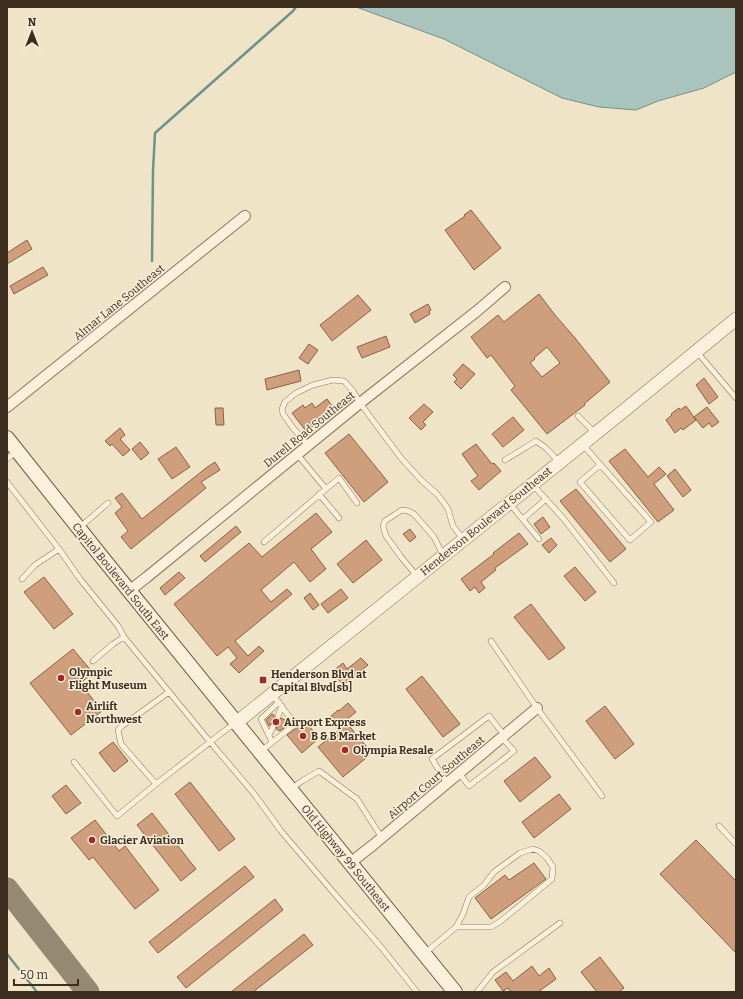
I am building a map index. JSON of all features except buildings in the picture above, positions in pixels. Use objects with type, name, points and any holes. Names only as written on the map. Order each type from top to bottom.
[{"type":"main road","name":"Capitol Boulevard South East","points":[[7,438],[12,455],[79,528],[236,723]]},
{"type":"main road","name":"Old Highway 99 Southeast","points":[[236,723],[455,992]]},
{"type":"street","name":"Almar Lane Southeast","points":[[7,407],[245,216]]},
{"type":"street","name":"Durell Road Southeast","points":[[129,591],[505,287]]},
{"type":"street","name":"Henderson Boulevard Southeast","points":[[236,723],[278,701],[443,556],[596,434],[736,319]]},
{"type":"street","name":"Airport Court Southeast","points":[[350,863],[538,708]]},
{"type":"lane","points":[[696,351],[736,398]]},
{"type":"lane","points":[[308,445],[283,414],[282,409],[285,402],[296,393],[314,385],[333,380],[344,381],[402,458],[444,503],[453,526],[464,540]]},
{"type":"lane","points":[[578,416],[596,434]]},
{"type":"lane","points":[[505,460],[536,441],[546,448],[560,462]]},
{"type":"lane","points":[[582,444],[650,522],[630,540],[580,482],[600,465]]},
{"type":"lane","points":[[297,454],[326,489]]},
{"type":"lane","points":[[264,542],[339,478],[357,503]]},
{"type":"lane","points":[[7,482],[59,549],[80,579],[118,626],[124,637],[255,796],[281,831],[332,892],[381,946],[418,992]]},
{"type":"lane","points":[[532,484],[563,518],[614,583]]},
{"type":"lane","points":[[319,494],[339,518]]},
{"type":"lane","points":[[523,519],[546,499]]},
{"type":"lane","points":[[79,528],[108,503]]},
{"type":"lane","points":[[510,503],[539,539]]},
{"type":"lane","points":[[418,577],[386,536],[383,526],[390,517],[402,510],[414,514],[434,538],[443,556]]},
{"type":"lane","points":[[22,579],[36,566],[59,549]]},
{"type":"lane","points":[[93,661],[112,644],[124,637]]},
{"type":"lane","points":[[491,641],[602,796]]},
{"type":"lane","points":[[156,784],[121,744],[118,730],[169,692]]},
{"type":"lane","points":[[278,701],[278,716]]},
{"type":"lane","points":[[272,742],[261,719],[278,701]]},
{"type":"lane","points":[[260,752],[295,724],[278,701]]},
{"type":"lane","points":[[447,783],[432,759],[489,716],[514,751],[469,786],[459,773]]},
{"type":"lane","points":[[74,762],[117,816],[236,723]]},
{"type":"lane","points":[[269,735],[273,727]]},
{"type":"lane","points":[[290,790],[319,771],[357,799],[382,838]]},
{"type":"lane","points":[[719,826],[736,844]]},
{"type":"lane","points":[[424,954],[456,926],[463,914],[469,897],[484,884],[494,872],[520,853],[533,849],[547,858],[553,868],[552,879],[501,921],[491,926],[456,926]]},
{"type":"lane","points":[[477,992],[493,972],[560,922]]},
{"type":"water","points":[[356,7],[736,7],[736,72],[704,88],[658,101],[636,110],[599,107],[562,98],[444,39]]},
{"type":"waterway","points":[[152,261],[155,133],[296,7]]},
{"type":"waterway","points":[[7,954],[37,992]]},
{"type":"taxiway","points":[[7,889],[88,992]]},
{"type":"place","name":"Olympic Flight Museum","points":[[61,678]]},
{"type":"place","name":"Henderson Blvd at Capital Blvd[sb]","points":[[263,680]]},
{"type":"place","name":"Airlift Northwest","points":[[78,712]]},
{"type":"place","name":"Airport Express","points":[[276,722]]},
{"type":"place","name":"B & B Market","points":[[303,736]]},
{"type":"place","name":"Olympia Resale","points":[[345,750]]},
{"type":"place","name":"Glacier Aviation","points":[[92,840]]}]
